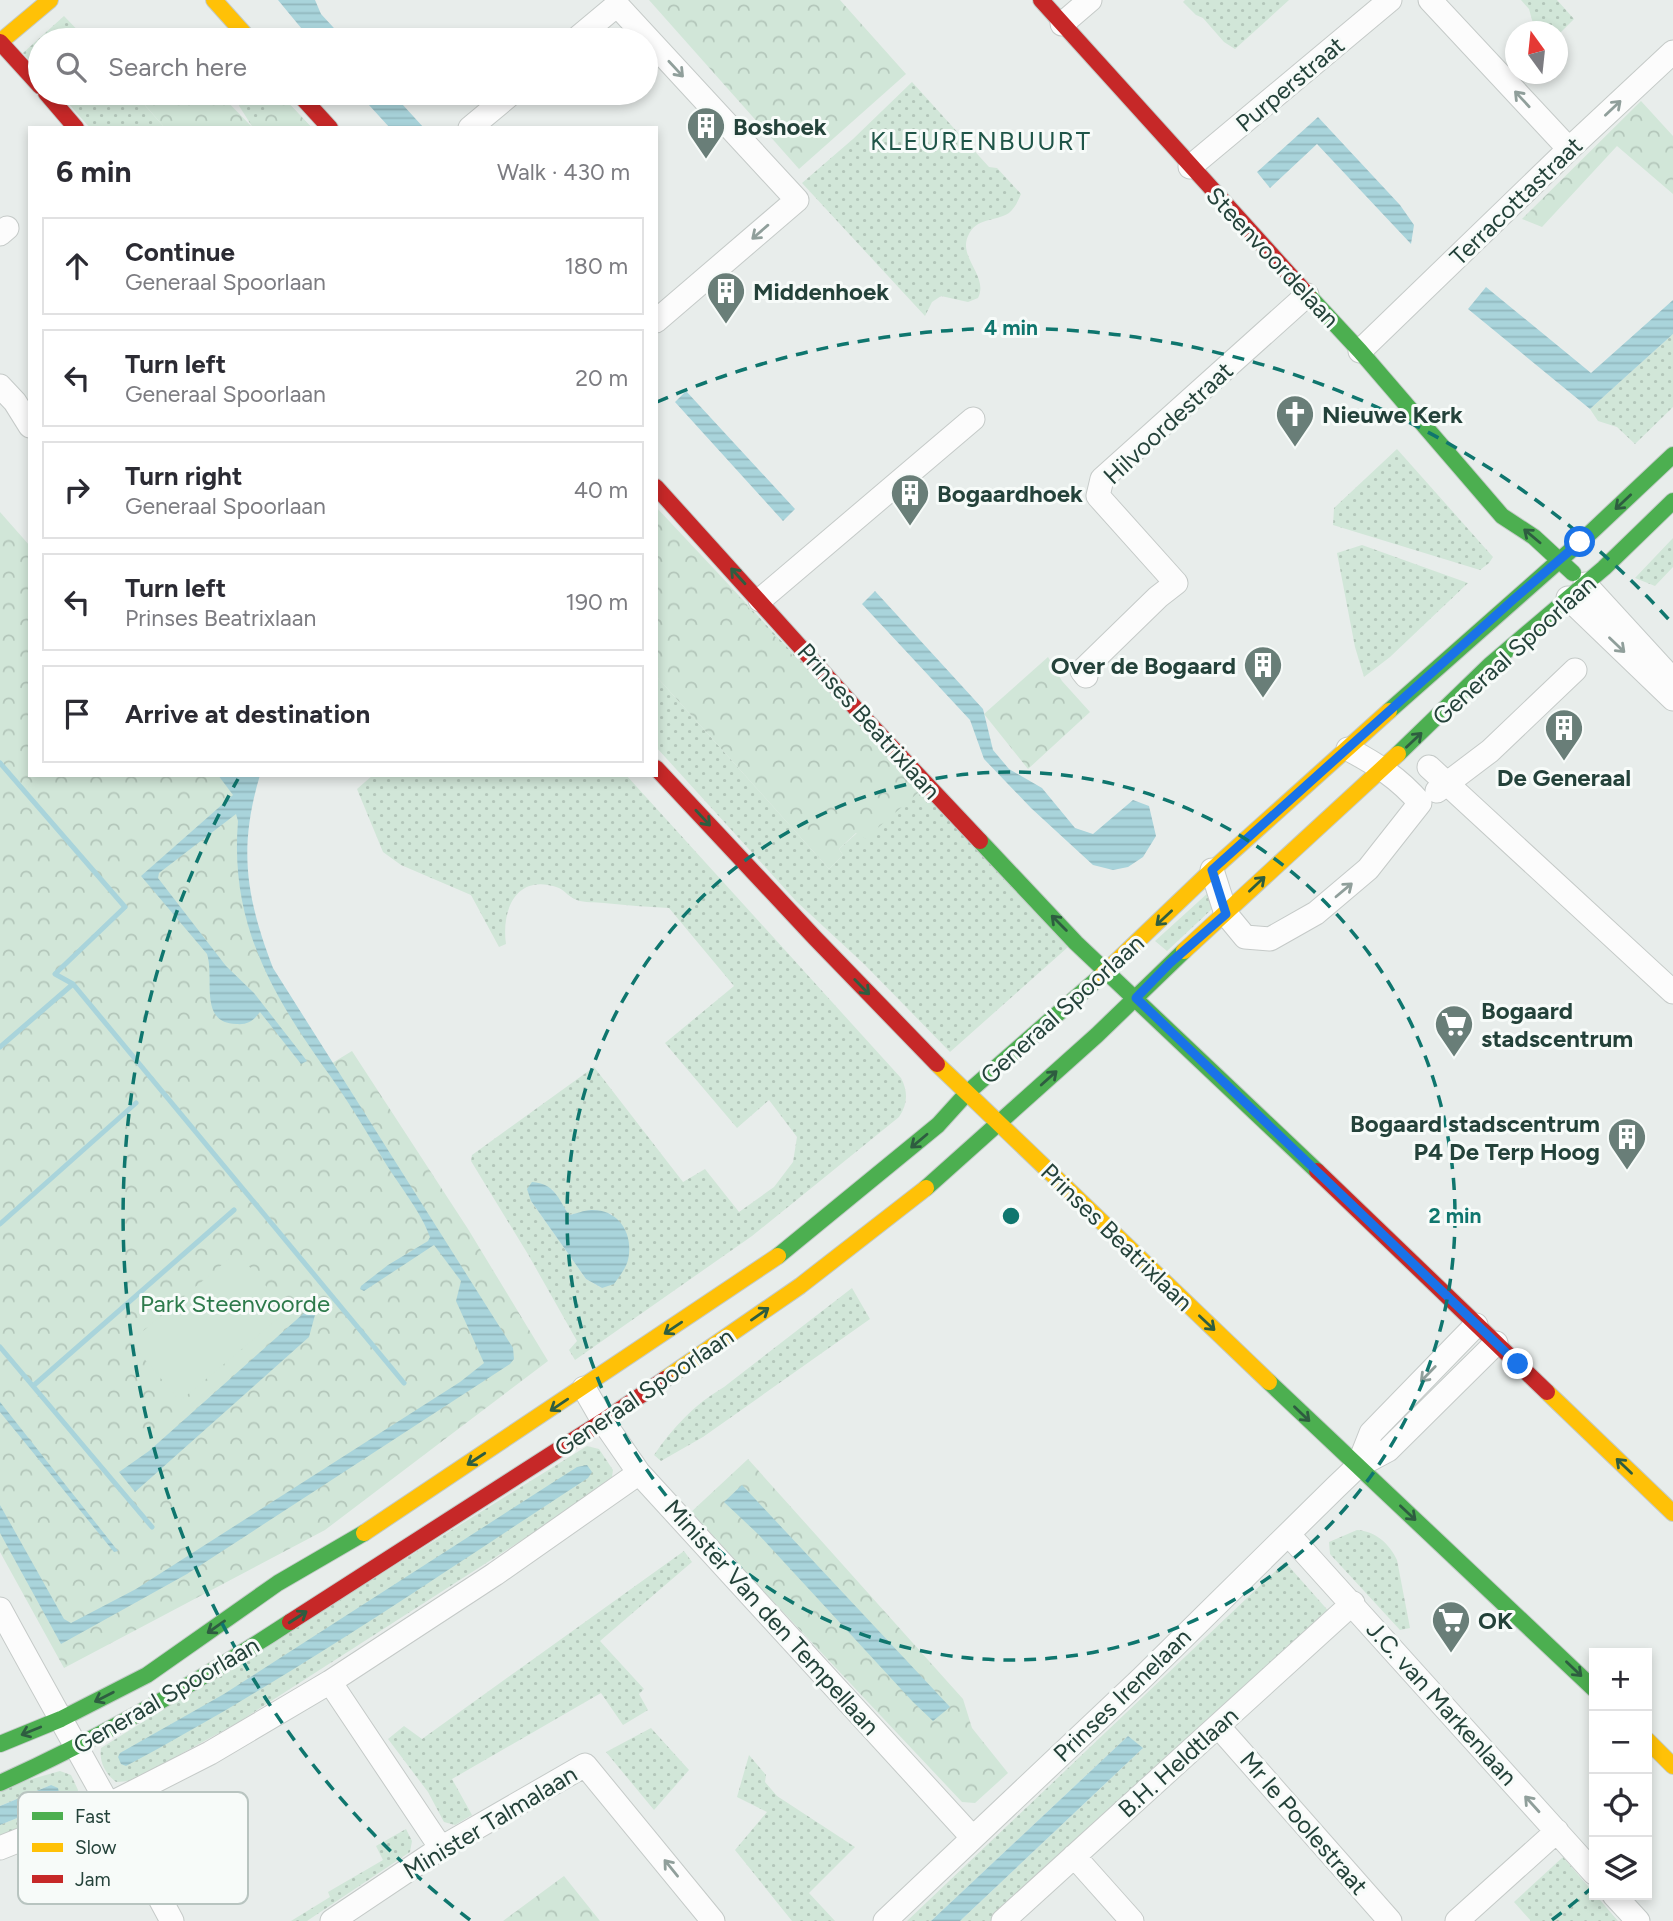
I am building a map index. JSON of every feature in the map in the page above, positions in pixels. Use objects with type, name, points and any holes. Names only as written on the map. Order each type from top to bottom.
[{"type":"main road","points":[[28,73],[0,42],[50,0]]},
{"type":"main road","points":[[214,0],[239,28]]},
{"type":"main road","name":"Steenvoordelaan","points":[[1041,0],[1360,351],[1502,516],[1525,529],[1559,561],[1557,582]]},
{"type":"main road","points":[[56,105],[74,126]]},
{"type":"main road","points":[[309,105],[328,126]]},
{"type":"main road","name":"Generaal Spoorlaan","points":[[0,1783],[78,1748],[229,1662],[603,1421],[800,1286],[941,1176],[1384,768],[1491,664],[1557,582],[1559,561],[1673,455]]},
{"type":"main road","name":"Prinses Beatrixlaan","points":[[658,488],[867,721],[1076,943],[1673,1513]]},
{"type":"main road","name":"Generaal Spoorlaan","points":[[0,1744],[61,1719],[147,1675],[278,1584],[382,1522],[770,1262],[938,1125],[967,1093],[1107,970],[1212,870],[1348,750],[1557,582],[1604,569],[1673,501]]},
{"type":"main road","name":"Steenvoordelaan","points":[[1502,516],[1508,534],[1521,549]]},
{"type":"main road","name":"Prinses Beatrixlaan","points":[[658,770],[815,938],[998,1124],[1589,1684]]},
{"type":"main road","points":[[1652,1745],[1673,1766]]},
{"type":"street","points":[[1062,24],[1090,0]]},
{"type":"street","name":"Purperstraat","points":[[1190,167],[1390,0]]},
{"type":"street","points":[[1430,0],[1569,149]]},
{"type":"street","points":[[589,28],[617,5],[638,28]]},
{"type":"street","points":[[658,49],[797,200],[658,319]]},
{"type":"street","name":"Terracottastraat","points":[[1360,351],[1673,52]]},
{"type":"street","points":[[472,126],[498,105]]},
{"type":"street","name":"Hilvoordestraat","points":[[1086,676],[1082,671],[1176,583],[1098,496],[1102,479],[1307,295]]},
{"type":"street","points":[[15,393],[28,422]]},
{"type":"street","points":[[760,600],[973,419]]},
{"type":"street","name":"Steenvoordelaan","points":[[1557,582],[1673,680]]},
{"type":"street","name":"Steenvoordelaan","points":[[1557,582],[1673,699]]},
{"type":"street","points":[[1212,870],[1226,914],[1245,937],[1270,939],[1316,913],[1368,869],[1420,803],[1490,751],[1575,670]]},
{"type":"street","points":[[1348,750],[1384,768],[1420,803]]},
{"type":"street","points":[[1429,767],[1673,992]]},
{"type":"street","name":"Prinses Irenelaan","points":[[1358,1466],[1371,1433],[1476,1325]]},
{"type":"street","name":"Prinses Irenelaan","points":[[885,1921],[1143,1678],[1358,1466],[1388,1450],[1496,1343]]},
{"type":"street","name":"Minister Van den Tempellaan","points":[[584,1388],[639,1474],[972,1837]]},
{"type":"street","points":[[134,1792],[210,1753],[330,1682],[495,1574],[639,1474]]},
{"type":"street","name":"J.C. van Markenlaan","points":[[1289,1535],[1589,1867]]},
{"type":"street","name":"B.H. Heldtlaan","points":[[1003,1921],[1353,1603]]},
{"type":"street","points":[[0,1609],[103,1792]]},
{"type":"street","points":[[330,1682],[441,1848]]},
{"type":"street","name":"Mr le Poolestraat","points":[[1218,1726],[1390,1921]]},
{"type":"street","name":"Minister Talmalaan","points":[[332,1921],[441,1848],[586,1765],[713,1921]]},
{"type":"street","points":[[1457,1921],[1557,1831]]},
{"type":"street","points":[[0,1848],[18,1841]]},
{"type":"street","points":[[1074,1856],[1132,1921]]},
{"type":"street","points":[[1619,1900],[1638,1921]]},
{"type":"street","points":[[163,1904],[172,1921]]},
{"type":"green space","points":[[649,0],[840,0],[906,74],[799,169]]},
{"type":"green space","points":[[1289,0],[1235,49],[1224,42],[1203,18],[1196,15],[1183,2]]},
{"type":"green space","points":[[1521,0],[1557,0],[1574,19],[1568,25],[1568,21],[1532,21],[1529,9]]},
{"type":"green space","points":[[64,16],[76,28],[51,28]]},
{"type":"green space","points":[[912,82],[989,167],[997,168],[1021,194],[1009,213],[981,223],[971,230],[968,236],[967,252],[980,282],[978,298],[968,302],[941,296],[932,302],[925,316],[802,183]]},
{"type":"green space","points":[[1641,101],[1673,136],[1673,194],[1617,146],[1542,227],[1522,219]]},
{"type":"green space","points":[[70,105],[145,105],[163,126],[88,126]]},
{"type":"green space","points":[[145,105],[231,105],[251,126],[163,126]]},
{"type":"green space","points":[[239,105],[290,105],[310,126],[252,126]]},
{"type":"green space","points":[[277,105],[291,105],[310,126],[256,126]]},
{"type":"green space","points":[[1673,334],[1673,407],[1635,444],[1617,427],[1598,421],[1590,409]]},
{"type":"green space","points":[[1397,449],[1493,557],[1480,570],[1333,525],[1334,508]]},
{"type":"green space","points":[[658,509],[1068,947],[950,1052],[865,965],[796,901],[658,749],[658,678],[829,869],[843,855],[839,849],[857,833]]},
{"type":"green space","points":[[658,510],[919,792],[865,839],[856,833],[839,849],[843,855],[829,869],[658,678]]},
{"type":"green space","name":"Park Steenvoorde","points":[[0,512],[28,544],[28,777],[230,777],[240,790],[246,904],[272,980],[329,1065],[352,1051],[468,1229],[548,1361],[325,1530],[64,1668],[0,1552]]},
{"type":"green space","points":[[1673,538],[1673,567],[1655,586],[1635,578]]},
{"type":"green space","points":[[1362,545],[1468,583],[1390,657],[1364,677],[1355,647],[1337,553]]},
{"type":"green space","points":[[1048,657],[1062,681],[1090,712],[1028,769],[984,714]]},
{"type":"green space","points":[[371,777],[628,777],[901,1078],[906,1098],[902,1112],[752,1236],[575,1360],[569,1350],[577,1341],[471,1161],[472,1155],[594,1067],[683,1182],[705,1169],[739,1212],[774,1187],[793,1162],[797,1137],[769,1100],[737,1128],[665,1043],[734,986],[669,908],[583,902],[559,888],[544,884],[532,885],[522,889],[509,907],[506,918],[506,944],[499,947],[471,895],[401,865],[383,852],[357,789]],"holes":[[[552,1189],[569,1215],[592,1210],[612,1214],[602,1288],[586,1279],[531,1201]]]},
{"type":"green space","points":[[1209,892],[1212,909],[1167,951],[1155,941]]},
{"type":"green space","points":[[237,1252],[287,1311],[180,1401],[130,1342]]},
{"type":"green space","points":[[852,1288],[870,1319],[703,1437],[661,1461],[654,1455],[694,1409]]},
{"type":"green space","points":[[587,1446],[599,1449],[613,1470],[611,1483],[237,1723],[132,1781],[116,1782],[106,1771],[102,1763],[101,1748]]},
{"type":"green space","points":[[748,1459],[963,1699],[972,1728],[1008,1773],[975,1803],[962,1802],[690,1513]]},
{"type":"green space","points":[[1357,1530],[1375,1535],[1386,1543],[1394,1554],[1410,1628],[1400,1630],[1330,1554],[1329,1542]]},
{"type":"green space","points":[[684,1551],[692,1562],[600,1641],[644,1689],[639,1694],[648,1710],[623,1725],[601,1693],[452,1779],[472,1815],[455,1825],[444,1822],[428,1792],[388,1739],[404,1726],[422,1739]]},
{"type":"green space","points":[[1285,1562],[1332,1615],[991,1921],[960,1921],[1142,1749],[1128,1736],[931,1921],[907,1921]]},
{"type":"green space","points":[[651,1728],[689,1770],[654,1810],[606,1752]]},
{"type":"green space","points":[[749,1755],[766,1775],[765,1782],[777,1796],[855,1847],[809,1893],[835,1921],[792,1921],[735,1850],[767,1812],[737,1797]]},
{"type":"green space","points":[[60,1771],[71,1775],[78,1790],[52,1792],[51,1785],[34,1792],[18,1792],[18,1799],[0,1806],[0,1788]]},
{"type":"green space","points":[[18,1818],[18,1834],[0,1842],[0,1825]]},
{"type":"green space","points":[[406,1829],[412,1841],[410,1852],[307,1921],[291,1921],[330,1897],[328,1892],[383,1860],[376,1846]]},
{"type":"green space","points":[[1563,1857],[1589,1887],[1589,1900],[1600,1900],[1618,1921],[1531,1921],[1514,1902]]},
{"type":"green space","points":[[564,1876],[600,1921],[503,1921]]},
{"type":"water","points":[[278,0],[315,0],[321,14],[334,28],[301,28]]},
{"type":"water","points":[[369,105],[403,105],[422,126],[388,126]]},
{"type":"water","points":[[1318,117],[1400,205],[1414,225],[1411,244],[1317,144],[1270,188],[1257,172]]},
{"type":"water","points":[[1486,287],[1591,373],[1673,300],[1673,334],[1590,409],[1468,309]]},
{"type":"water","points":[[686,391],[795,509],[783,521],[675,402]]},
{"type":"water","points":[[875,591],[983,709],[993,750],[1009,769],[1042,788],[1075,828],[1093,834],[1133,800],[1149,806],[1156,836],[1143,857],[1128,867],[1113,870],[1093,865],[1031,808],[984,759],[970,720],[862,604]]},
{"type":"water","points":[[220,777],[259,777],[249,826],[248,873],[256,918],[273,968],[513,1348],[514,1359],[187,1574],[61,1644],[0,1533],[0,1505],[64,1619],[71,1623],[136,1589],[460,1382],[484,1363],[456,1301],[461,1281],[434,1245],[364,1291],[360,1289],[388,1265],[428,1241],[430,1237],[348,1102],[285,1009],[270,980],[247,921],[240,890],[236,814],[159,873],[158,878],[226,966],[254,993],[307,1061],[301,1064],[260,1012],[244,1024],[224,1022],[217,1016],[210,998],[207,954],[141,876],[233,795]]},
{"type":"water","points":[[532,1182],[551,1189],[569,1215],[588,1210],[601,1211],[617,1219],[622,1225],[629,1241],[628,1260],[614,1284],[602,1288],[586,1279],[531,1201],[527,1189]]},
{"type":"water","points":[[304,1313],[315,1315],[309,1337],[135,1492],[119,1472],[149,1451]]},
{"type":"water","points":[[0,1402],[118,1551],[114,1552],[0,1412]]},
{"type":"water","points":[[587,1465],[592,1472],[588,1478],[360,1627],[186,1733],[126,1766],[121,1764],[118,1757],[120,1753],[224,1694],[577,1467]]},
{"type":"water","points":[[742,1485],[950,1707],[933,1721],[758,1534],[724,1502]]},
{"type":"water","points":[[1128,1736],[1143,1748],[960,1921],[931,1921]]},
{"type":"water","points":[[51,1785],[58,1788],[59,1792],[34,1792]]},
{"type":"water","points":[[18,1799],[18,1818],[0,1825],[0,1806]]},
{"type":"waterway","points":[[0,763],[125,907],[55,974],[73,984]]},
{"type":"waterway","points":[[0,1047],[73,984],[404,1383]]},
{"type":"waterway","points":[[0,1224],[136,1103]]},
{"type":"waterway","points":[[33,1386],[234,1210]]},
{"type":"waterway","points":[[0,1347],[152,1527]]},
{"type":"traffic: fast","points":[[1308,295],[1360,351],[1502,516],[1534,537],[1573,573]]},
{"type":"traffic: fast","points":[[1389,711],[1587,536],[1673,455]]},
{"type":"traffic: fast","points":[[1398,754],[1491,664],[1604,568],[1673,501]]},
{"type":"traffic: fast","points":[[980,841],[1076,943],[1317,1171]]},
{"type":"traffic: fast","points":[[926,1188],[1097,1035],[1184,951]]},
{"type":"traffic: fast","points":[[778,1256],[938,1125],[967,1093],[1102,975]]},
{"type":"traffic: fast","points":[[1269,1382],[1589,1684]]},
{"type":"traffic: fast","points":[[0,1744],[61,1719],[147,1675],[278,1583],[364,1533]]},
{"type":"traffic: fast","points":[[0,1783],[148,1708],[290,1622]]},
{"type":"traffic: slow","points":[[0,42],[50,0]]},
{"type":"traffic: slow","points":[[214,0],[239,28]]},
{"type":"traffic: slow","points":[[1102,975],[1212,870],[1389,711]]},
{"type":"traffic: slow","points":[[1184,951],[1398,754]]},
{"type":"traffic: slow","points":[[937,1064],[1269,1382]]},
{"type":"traffic: slow","points":[[665,1379],[800,1286],[926,1188]]},
{"type":"traffic: slow","points":[[364,1533],[778,1256]]},
{"type":"traffic: slow","points":[[1547,1392],[1673,1513]]},
{"type":"traffic: slow","points":[[1652,1745],[1673,1766]]},
{"type":"traffic: jam","points":[[1041,0],[1308,295]]},
{"type":"traffic: jam","points":[[0,42],[28,73]]},
{"type":"traffic: jam","points":[[56,105],[74,126]]},
{"type":"traffic: jam","points":[[309,105],[328,126]]},
{"type":"traffic: jam","points":[[658,489],[867,721],[980,841]]},
{"type":"traffic: jam","points":[[658,770],[937,1064]]},
{"type":"traffic: jam","points":[[1317,1171],[1547,1392]]},
{"type":"traffic: jam","points":[[290,1622],[665,1379]]},
{"type":"place","name":"Boshoek","points":[[706,160]]},
{"type":"place","name":"Middenhoek","points":[[726,325]]},
{"type":"place","name":"Nieuwe Kerk","points":[[1295,448]]},
{"type":"place","name":"Bogaardhoek","points":[[910,527]]},
{"type":"place","name":"Over de Bogaard","points":[[1263,699]]},
{"type":"place","name":"De Generaal","points":[[1564,762]]},
{"type":"place","name":"Bogaard stadscentrum","points":[[1454,1058]]},
{"type":"place","name":"Bogaard stadscentrum P4 De Terp Hoog","points":[[1627,1171]]},
{"type":"place","name":"OK","points":[[1451,1654]]},
{"type":"district","name":"KLEURENBUURT","points":[[981,141]]},
{"type":"route","points":[[1518,1364],[1136,998],[1170,963],[1226,914],[1212,870],[1580,542]]}]
